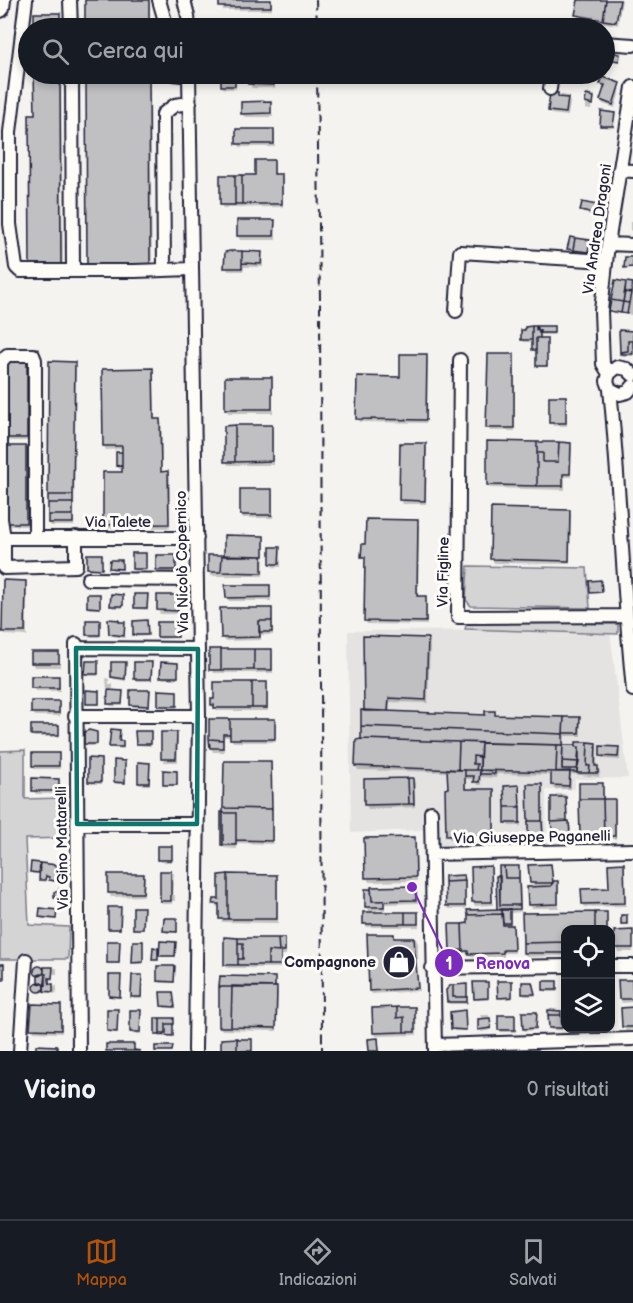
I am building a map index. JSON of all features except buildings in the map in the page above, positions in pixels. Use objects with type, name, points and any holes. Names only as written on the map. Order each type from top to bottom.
[{"type":"highway","points":[[0,8],[1,0]]},
{"type":"street","points":[[24,18],[26,0]]},
{"type":"street","points":[[70,0],[71,18]]},
{"type":"street","points":[[159,0],[164,18]]},
{"type":"street","points":[[184,0],[188,18]]},
{"type":"street","points":[[615,44],[633,45]]},
{"type":"street","points":[[18,66],[10,132],[10,224],[13,260],[16,267],[20,271],[192,269]]},
{"type":"street","points":[[72,84],[73,271]]},
{"type":"street","name":"Via Nicolò Copernico","points":[[189,84],[199,716],[195,1051]]},
{"type":"street","points":[[550,89],[551,84]]},
{"type":"street","name":"Via Andrea Dragoni","points":[[615,391],[607,381],[609,374],[603,364],[601,311],[608,244],[633,87]]},
{"type":"street","points":[[164,269],[163,114],[175,105],[190,103]]},
{"type":"street","points":[[619,170],[633,171]]},
{"type":"street","points":[[608,244],[633,245]]},
{"type":"street","points":[[456,311],[460,252],[606,261]]},
{"type":"street","points":[[3,538],[1,362],[7,355],[33,355],[35,360],[35,537]]},
{"type":"street","name":"Via Figline","points":[[460,360],[458,617],[625,616]]},
{"type":"street","points":[[609,374],[618,367],[624,367],[632,372]]},
{"type":"street","points":[[633,386],[628,392],[615,391],[612,411],[629,582],[625,616],[633,690]]},
{"type":"street","name":"Via Talete","points":[[76,537],[76,566],[4,568],[3,538],[35,537],[76,537],[197,538]]},
{"type":"street","points":[[88,579],[197,580]]},
{"type":"street","name":"Via Gino Mattarelli","points":[[79,1051],[76,646],[198,649]]},
{"type":"street","points":[[75,716],[199,716]]},
{"type":"street","points":[[431,812],[435,1048],[633,1040]]},
{"type":"street","points":[[77,824],[197,824]]},
{"type":"street","name":"Via Giuseppe Paganelli","points":[[432,854],[633,850]]},
{"type":"street","points":[[20,1051],[26,960]]},
{"type":"street","points":[[432,968],[561,966]]},
{"type":"street","points":[[615,966],[633,966]]},
{"type":"highlighted area","points":[[76,648],[198,649],[197,824],[77,824]]},
{"type":"shaded area","points":[[468,566],[587,568],[590,608],[471,606],[466,600]]},
{"type":"shaded area","points":[[467,622],[618,624],[618,634],[465,629]]},
{"type":"shaded area","points":[[610,630],[628,778],[575,779],[575,789],[546,790],[547,843],[436,846],[436,829],[351,833],[348,631]]},
{"type":"shaded area","points":[[25,750],[25,799],[65,798],[67,838],[25,839],[29,925],[69,927],[68,959],[0,959],[0,751]]},
{"type":"railway","points":[[316,0],[317,18]]},
{"type":"railway","points":[[317,84],[322,1051]]},
{"type":"place","name":"Renova","points":[[412,887]]},
{"type":"place","name":"Compagnone","points":[[399,962]]}]
